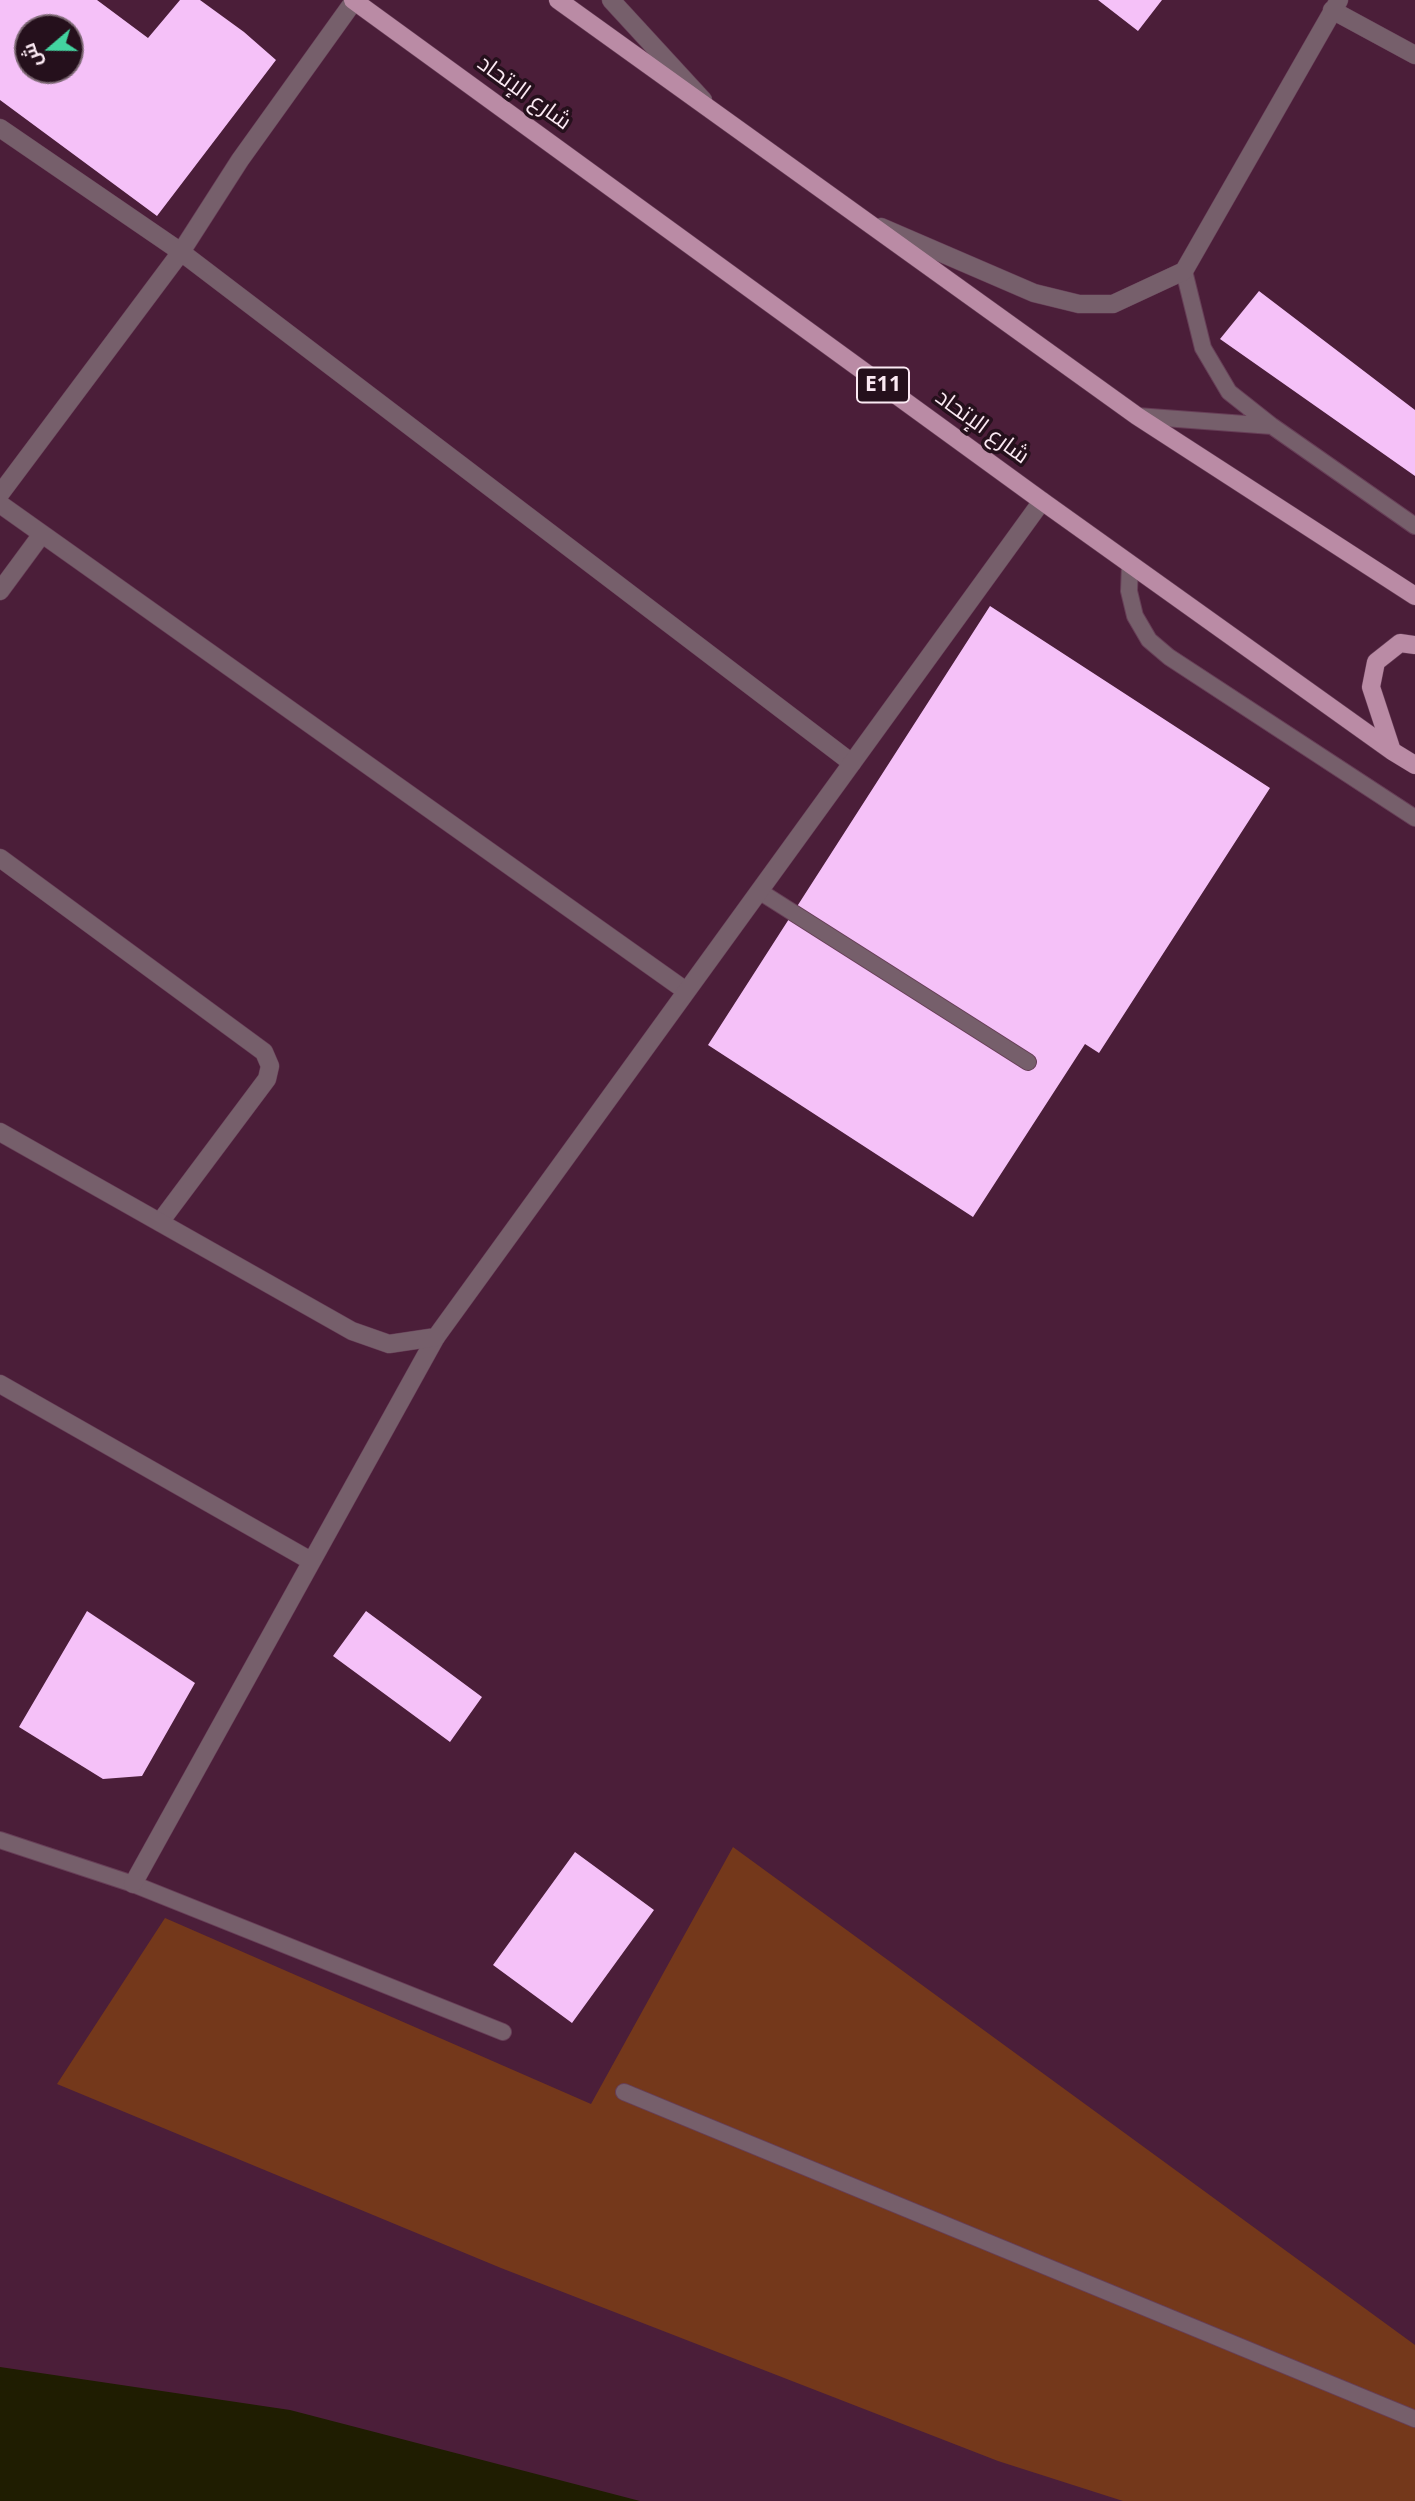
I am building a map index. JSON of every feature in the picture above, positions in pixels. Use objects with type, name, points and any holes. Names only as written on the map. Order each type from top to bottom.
[{"type":"main road","name":"شارع الإتحاد","points":[[354,0],[1042,501],[1415,765]]},
{"type":"main road","points":[[558,0],[1137,415],[1415,596]]},
{"type":"main road","points":[[1392,751],[1371,687],[1376,662],[1400,643],[1415,645]]},
{"type":"street","points":[[0,495],[181,252],[240,160],[354,0]]},
{"type":"street","points":[[611,0],[712,110]]},
{"type":"street","points":[[860,218],[1034,293],[1079,304],[1113,304],[1184,271],[1336,5],[1415,55]]},
{"type":"street","points":[[0,128],[181,252],[852,763]]},
{"type":"street","points":[[133,1884],[436,1337],[1042,501]]},
{"type":"street","points":[[0,504],[686,991]]},
{"type":"street","points":[[0,591],[42,534]]},
{"type":"street","points":[[0,858],[264,1052],[270,1066],[267,1079],[160,1222]]},
{"type":"street","points":[[0,1132],[352,1331],[389,1344],[436,1337]]},
{"type":"street","points":[[0,1384],[311,1562]]},
{"type":"lane","points":[[1184,271],[1203,348],[1230,392],[1272,426],[1415,526]]},
{"type":"lane","points":[[1137,415],[1272,426]]},
{"type":"lane","points":[[1130,564],[1129,591],[1135,616],[1149,639],[1169,657],[1415,818]]},
{"type":"lane","points":[[759,891],[1028,1062]]},
{"type":"lane","points":[[0,1840],[133,1884],[503,2032]]},
{"type":"lane","points":[[624,2092],[1415,2419]]},
{"type":"shaded area","points":[[733,1847],[1415,2345],[1415,2501],[1123,2501],[998,2461],[501,2268],[57,2084],[165,1918],[591,2104]]},
{"type":"shaded area","points":[[0,2367],[290,2410],[640,2501],[0,2501]]},
{"type":"building","points":[[0,0],[97,0],[148,38],[180,0],[200,0],[244,32],[276,60],[157,216],[0,100]]},
{"type":"building","points":[[1098,0],[1162,0],[1138,31]]},
{"type":"building","points":[[1259,291],[1415,410],[1415,476],[1220,339]]},
{"type":"building","points":[[990,606],[1270,788],[1099,1053],[1085,1044],[973,1217],[708,1045]]},
{"type":"building","points":[[87,1611],[195,1683],[142,1776],[103,1779],[19,1727]]},
{"type":"building","points":[[366,1611],[482,1697],[450,1742],[333,1656]]},
{"type":"building","points":[[575,1852],[654,1910],[572,2023],[493,1965]]}]
